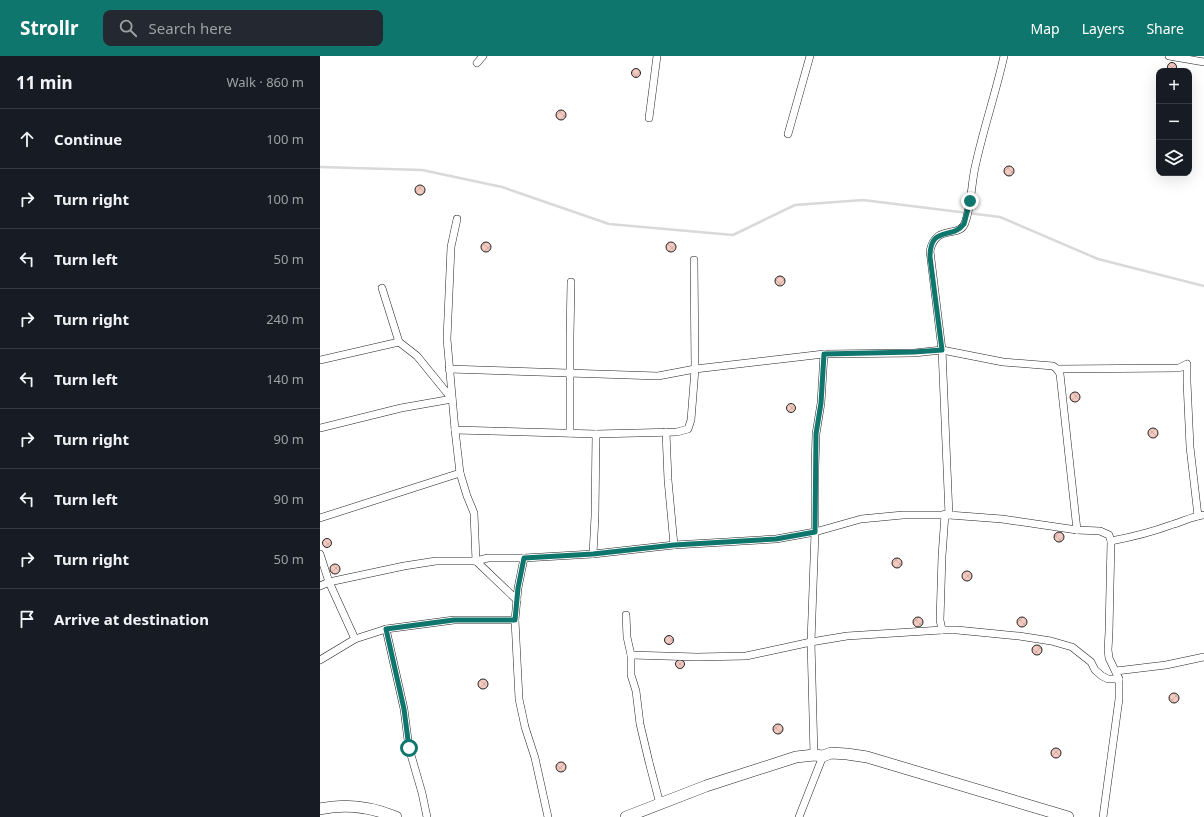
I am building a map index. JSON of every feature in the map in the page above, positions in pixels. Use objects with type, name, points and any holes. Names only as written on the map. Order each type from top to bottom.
[{"type":"street","points":[[477,63],[483,56]]},
{"type":"street","points":[[649,118],[657,56]]},
{"type":"street","points":[[788,134],[810,56]]},
{"type":"street","points":[[942,630],[940,620],[947,514],[942,350],[930,251],[937,237],[948,232],[959,230],[964,224],[970,201],[975,165],[982,134],[998,84],[1004,56]]},
{"type":"street","points":[[1169,56],[1204,62]]},
{"type":"street","points":[[458,219],[451,247],[447,339],[460,473],[475,518],[476,562],[517,600]]},
{"type":"street","points":[[455,430],[596,434],[686,430],[690,424],[695,369],[694,260]]},
{"type":"street","points":[[570,433],[571,282]]},
{"type":"street","points":[[382,288],[399,342],[416,356],[452,399]]},
{"type":"street","points":[[320,360],[399,342]]},
{"type":"street","points":[[449,369],[658,376],[695,369],[824,354],[942,350],[1003,362],[1048,365],[1057,369],[1179,368],[1188,364],[1187,382],[1190,447],[1201,516],[1144,534],[1111,541]]},
{"type":"street","points":[[799,817],[819,755],[810,642],[815,532],[816,434],[821,403],[824,354]]},
{"type":"street","points":[[1057,369],[1060,374],[1076,530]]},
{"type":"street","points":[[320,428],[401,408],[452,399]]},
{"type":"street","points":[[666,432],[668,480],[674,545]]},
{"type":"street","points":[[593,554],[596,434]]},
{"type":"street","points":[[320,518],[460,473]]},
{"type":"street","points":[[320,586],[328,582],[436,561],[476,562],[488,558],[524,558],[593,554],[674,545],[776,539],[815,532],[861,519],[903,515],[947,514],[1002,518],[1076,530],[1100,531],[1109,535],[1111,541],[1108,650],[1109,658],[1119,679],[1119,699],[1103,817]]},
{"type":"street","points":[[320,554],[328,582],[355,639]]},
{"type":"street","points":[[524,558],[515,620],[519,699],[525,727],[535,758],[548,817]]},
{"type":"street","points":[[626,615],[627,637],[631,655],[631,675],[636,691],[640,724],[660,804]]},
{"type":"street","points":[[320,660],[355,639],[386,629],[454,620],[515,620]]},
{"type":"street","points":[[386,629],[404,709],[409,748],[422,793],[427,817]]},
{"type":"street","points":[[631,655],[697,657],[746,656],[810,642],[869,634],[958,630],[1051,641],[1072,646],[1091,662],[1095,670],[1102,676],[1108,679],[1119,679]]},
{"type":"street","points":[[1116,671],[1166,665],[1204,657]]},
{"type":"street","points":[[626,817],[741,774],[796,757],[847,754],[866,757],[1068,817]]},
{"type":"street","points":[[321,809],[339,806],[355,806],[370,808],[396,817]]},
{"type":"building","points":[[1172,62],[1176,65],[1176,68],[1167,67]]},
{"type":"building","points":[[636,68],[641,73],[636,78],[631,73]]},
{"type":"building","points":[[561,110],[566,115],[561,120],[556,115]]},
{"type":"building","points":[[1009,166],[1014,171],[1009,176],[1004,171]]},
{"type":"building","points":[[420,185],[425,190],[420,195],[415,190]]},
{"type":"building","points":[[486,242],[491,247],[486,252],[481,247]]},
{"type":"building","points":[[671,242],[676,247],[671,252],[666,247]]},
{"type":"building","points":[[780,276],[785,281],[780,286],[775,281]]},
{"type":"building","points":[[1075,392],[1080,397],[1075,402],[1070,397]]},
{"type":"building","points":[[791,403],[796,408],[791,413],[786,408]]},
{"type":"building","points":[[1153,428],[1158,433],[1153,438],[1148,433]]},
{"type":"building","points":[[1059,532],[1064,537],[1059,542],[1054,537]]},
{"type":"building","points":[[327,538],[332,543],[327,548],[322,543]]},
{"type":"building","points":[[897,558],[902,563],[897,568],[892,563]]},
{"type":"building","points":[[335,564],[340,569],[335,574],[330,569]]},
{"type":"building","points":[[967,571],[972,576],[967,581],[962,576]]},
{"type":"building","points":[[918,617],[923,622],[918,627],[913,622]]},
{"type":"building","points":[[1022,617],[1027,622],[1022,627],[1017,622]]},
{"type":"building","points":[[669,635],[674,640],[669,645],[664,640]]},
{"type":"building","points":[[1037,645],[1042,650],[1037,655],[1032,650]]},
{"type":"building","points":[[680,659],[685,664],[680,669],[675,664]]},
{"type":"building","points":[[483,679],[488,684],[483,689],[478,684]]},
{"type":"building","points":[[1174,693],[1179,698],[1174,703],[1169,698]]},
{"type":"building","points":[[778,724],[783,729],[778,734],[773,729]]},
{"type":"building","points":[[1056,748],[1061,753],[1056,758],[1051,753]]},
{"type":"building","points":[[561,762],[566,767],[561,772],[556,767]]},
{"type":"waterway","points":[[320,167],[422,170],[502,187],[609,224],[733,235],[795,205],[863,200],[1000,217],[1098,259],[1204,286]]},
{"type":"route","points":[[409,748],[404,709],[386,629],[454,620],[515,620],[518,588],[524,558],[593,554],[674,545],[744,542],[776,539],[815,532],[816,434],[821,403],[824,354],[942,350],[930,251],[937,237],[948,232],[959,230],[963,226],[970,201]]}]
